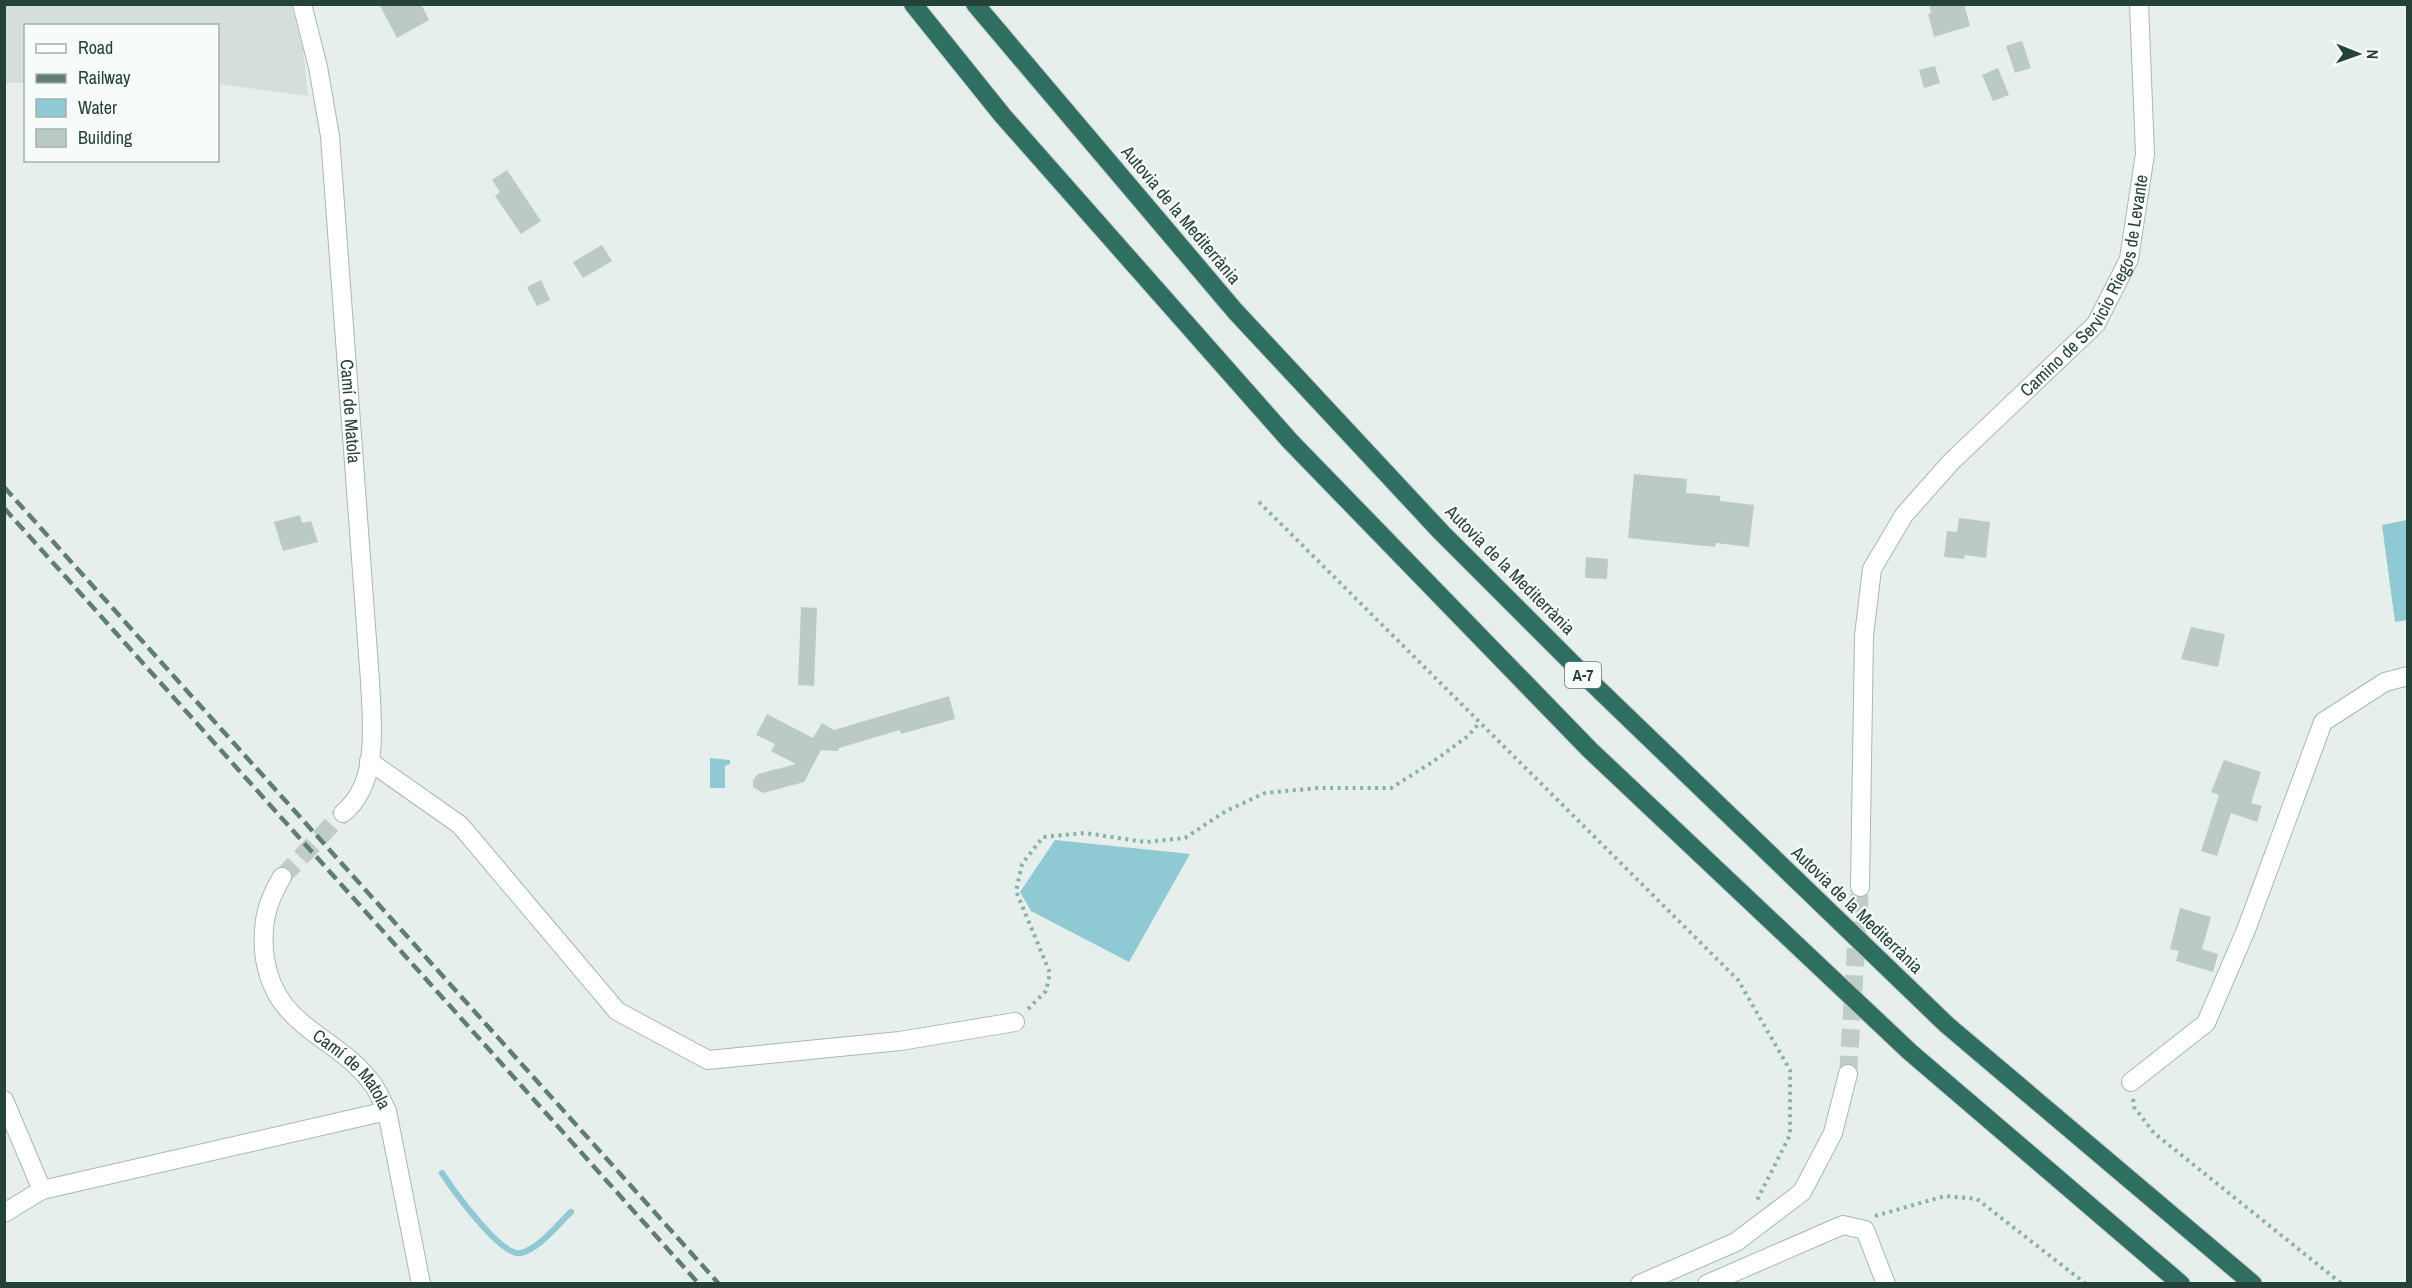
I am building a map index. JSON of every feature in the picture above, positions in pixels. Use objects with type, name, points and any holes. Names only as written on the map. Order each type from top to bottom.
[{"type":"highway","name":"A-7","points":[[913,4],[1003,116],[1290,441],[1590,750],[1910,1052],[2181,1284]]},
{"type":"highway","name":"Autovia de la Mediterrània","points":[[975,4],[1235,311],[1441,532],[1589,680],[1947,1025],[2253,1284]]},
{"type":"street","name":"Camí de Matola","points":[[302,4],[318,67],[330,136],[370,681],[372,722],[365,782],[356,802],[343,813]]},
{"type":"street","name":"Camino de Servicio Riegos de Levante","points":[[1860,887],[1864,636],[1872,569],[1904,515],[1951,462],[2096,324],[2128,259],[2145,154],[2139,4]]},
{"type":"street","points":[[2131,1082],[2206,1023],[2246,930],[2323,722],[2385,682],[2408,676]]},
{"type":"street","points":[[369,761],[460,825],[617,1011],[708,1060],[900,1041],[1015,1022]]},
{"type":"street","name":"Camí de Matola","points":[[282,877],[264,914],[266,965],[274,991],[298,1022],[356,1067],[374,1086],[387,1111],[421,1284]]},
{"type":"street","points":[[1640,1284],[1736,1242],[1802,1192],[1833,1133],[1848,1074]]},
{"type":"street","points":[[4,1100],[42,1190]]},
{"type":"street","points":[[4,1213],[42,1190],[387,1111]]},
{"type":"street","points":[[1707,1284],[1729,1279],[1843,1225],[1865,1230],[1886,1284]]},
{"type":"path","points":[[1259,502],[1738,980],[1791,1070],[1790,1135],[1756,1203]]},
{"type":"path","points":[[1015,1022],[1046,991],[1050,973],[1016,891],[1022,864],[1043,837],[1084,833],[1145,842],[1185,838],[1226,811],[1265,793],[1318,788],[1391,788],[1468,736],[1480,722]]},
{"type":"path","points":[[2131,1082],[2134,1107],[2154,1133],[2342,1284]]},
{"type":"path","points":[[1843,1225],[1945,1196],[1977,1199],[2086,1284]]},
{"type":"shaded area","points":[[291,4],[303,49],[308,96],[219,84],[219,24],[24,24],[24,83],[5,83],[5,5]]},
{"type":"water","points":[[2407,520],[2407,620],[2395,622],[2382,525]]},
{"type":"water","points":[[710,758],[730,760],[730,764],[725,766],[725,788],[710,788]]},
{"type":"water","points":[[1055,840],[1190,854],[1129,962],[1031,911],[1020,892]]},
{"type":"building","points":[[379,4],[421,4],[429,20],[397,38]]},
{"type":"building","points":[[1929,4],[1964,4],[1970,26],[1934,37],[1928,14],[1931,13]]},
{"type":"building","points":[[2022,41],[2031,68],[2015,73],[2006,46]]},
{"type":"building","points":[[1935,66],[1940,83],[1924,88],[1919,70]]},
{"type":"building","points":[[1998,68],[2009,95],[1993,101],[1982,75]]},
{"type":"building","points":[[507,170],[541,221],[521,234],[495,196],[500,192],[492,180]]},
{"type":"building","points":[[602,245],[612,261],[583,278],[573,262]]},
{"type":"building","points":[[541,280],[550,300],[537,306],[527,287]]},
{"type":"building","points":[[1634,474],[1687,479],[1686,493],[1720,496],[1720,501],[1754,505],[1749,547],[1716,543],[1715,547],[1628,538]]},
{"type":"building","points":[[300,515],[302,523],[311,521],[318,542],[283,551],[274,522]]},
{"type":"building","points":[[1959,518],[1990,522],[1986,558],[1965,555],[1964,559],[1944,557],[1947,531],[1957,532]]},
{"type":"building","points":[[1586,557],[1608,559],[1607,579],[1585,578]]},
{"type":"building","points":[[801,607],[817,608],[814,686],[798,685]]},
{"type":"building","points":[[2191,627],[2225,634],[2218,667],[2181,659]]},
{"type":"building","points":[[949,696],[955,719],[901,734],[900,730],[839,748],[838,751],[821,750],[804,782],[763,793],[753,787],[753,780],[758,774],[796,764],[771,751],[775,744],[756,735],[767,714],[813,738],[822,723],[834,730]]},
{"type":"building","points":[[2224,760],[2261,772],[2251,803],[2262,806],[2257,822],[2231,813],[2217,856],[2201,851],[2219,795],[2211,792]]},
{"type":"building","points":[[2180,908],[2211,917],[2202,949],[2218,954],[2213,972],[2176,961],[2179,951],[2170,949]]},
{"type":"waterway","points":[[442,1173],[479,1221],[502,1245],[513,1252],[521,1253],[535,1246],[571,1212]]},
{"type":"tunnel","points":[[282,877],[343,813]]},
{"type":"tunnel","points":[[1848,1074],[1860,887]]},
{"type":"railway","points":[[4,487],[719,1284]]},
{"type":"railway","points":[[4,508],[699,1284]]}]
